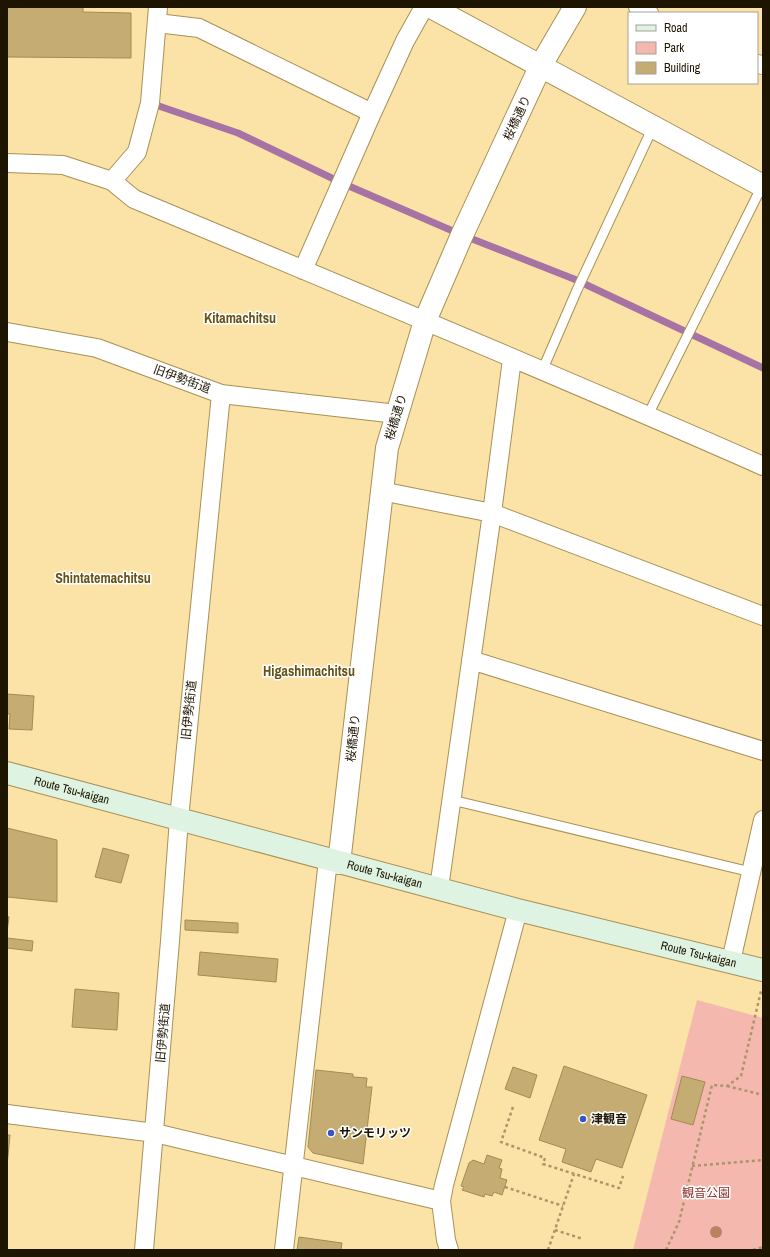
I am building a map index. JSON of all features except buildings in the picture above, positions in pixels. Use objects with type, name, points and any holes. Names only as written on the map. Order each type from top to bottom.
[{"type":"main road","name":"Route Tsu-kaigan","points":[[7,773],[518,910],[763,970]]},
{"type":"street","points":[[303,270],[405,41],[424,7]]},
{"type":"street","points":[[431,7],[541,65],[762,186]]},
{"type":"street","name":"桜橋通り","points":[[334,861],[387,448],[425,320],[541,65],[575,7]]},
{"type":"street","points":[[638,7],[647,12]]},
{"type":"street","points":[[112,181],[137,152],[150,103],[158,15],[199,28],[372,113]]},
{"type":"street","points":[[7,163],[63,165],[112,181],[134,199],[425,320],[512,359],[648,415],[763,466]]},
{"type":"street","name":"旧伊勢街道","points":[[7,332],[97,348],[221,394],[179,819],[155,1132],[144,1250]]},
{"type":"street","points":[[439,888],[472,660],[512,359]]},
{"type":"street","points":[[221,394],[397,414]]},
{"type":"street","points":[[381,491],[492,513],[763,616]]},
{"type":"street","points":[[472,660],[763,751]]},
{"type":"street","points":[[731,961],[763,820]]},
{"type":"street","points":[[284,1250],[293,1166],[334,861]]},
{"type":"street","points":[[449,1250],[446,1240],[441,1201],[518,910]]},
{"type":"street","points":[[7,1114],[155,1132],[441,1201]]},
{"type":"lane","points":[[542,371],[577,290],[653,127]]},
{"type":"lane","points":[[648,415],[762,186]]},
{"type":"lane","points":[[452,800],[751,872]]},
{"type":"path","points":[[727,1086],[740,1076],[763,985]]},
{"type":"path","points":[[666,1250],[679,1222],[712,1084],[727,1086],[763,1095]]},
{"type":"path","points":[[513,1107],[501,1142],[545,1158],[543,1164],[619,1188],[624,1176]]},
{"type":"path","points":[[692,1166],[763,1160]]},
{"type":"path","points":[[548,1250],[574,1174]]},
{"type":"path","points":[[504,1187],[563,1206]]},
{"type":"path","points":[[555,1230],[583,1239]]},
{"type":"path","points":[[753,1250],[763,1247]]},
{"type":"green space","name":"観音公園","points":[[697,1000],[763,1018],[763,1250],[633,1250]]},
{"type":"waterway","points":[[150,103],[238,133],[342,183],[462,235],[574,279],[763,368]]},
{"type":"place","name":"津観音","points":[[583,1119]]},
{"type":"place","name":"サンモリッツ","points":[[331,1133]]},
{"type":"district","name":"Kitamachitsu","points":[[240,318]]},
{"type":"district","name":"Shintatemachitsu","points":[[103,578]]},
{"type":"district","name":"Higashimachitsu","points":[[309,671]]}]
